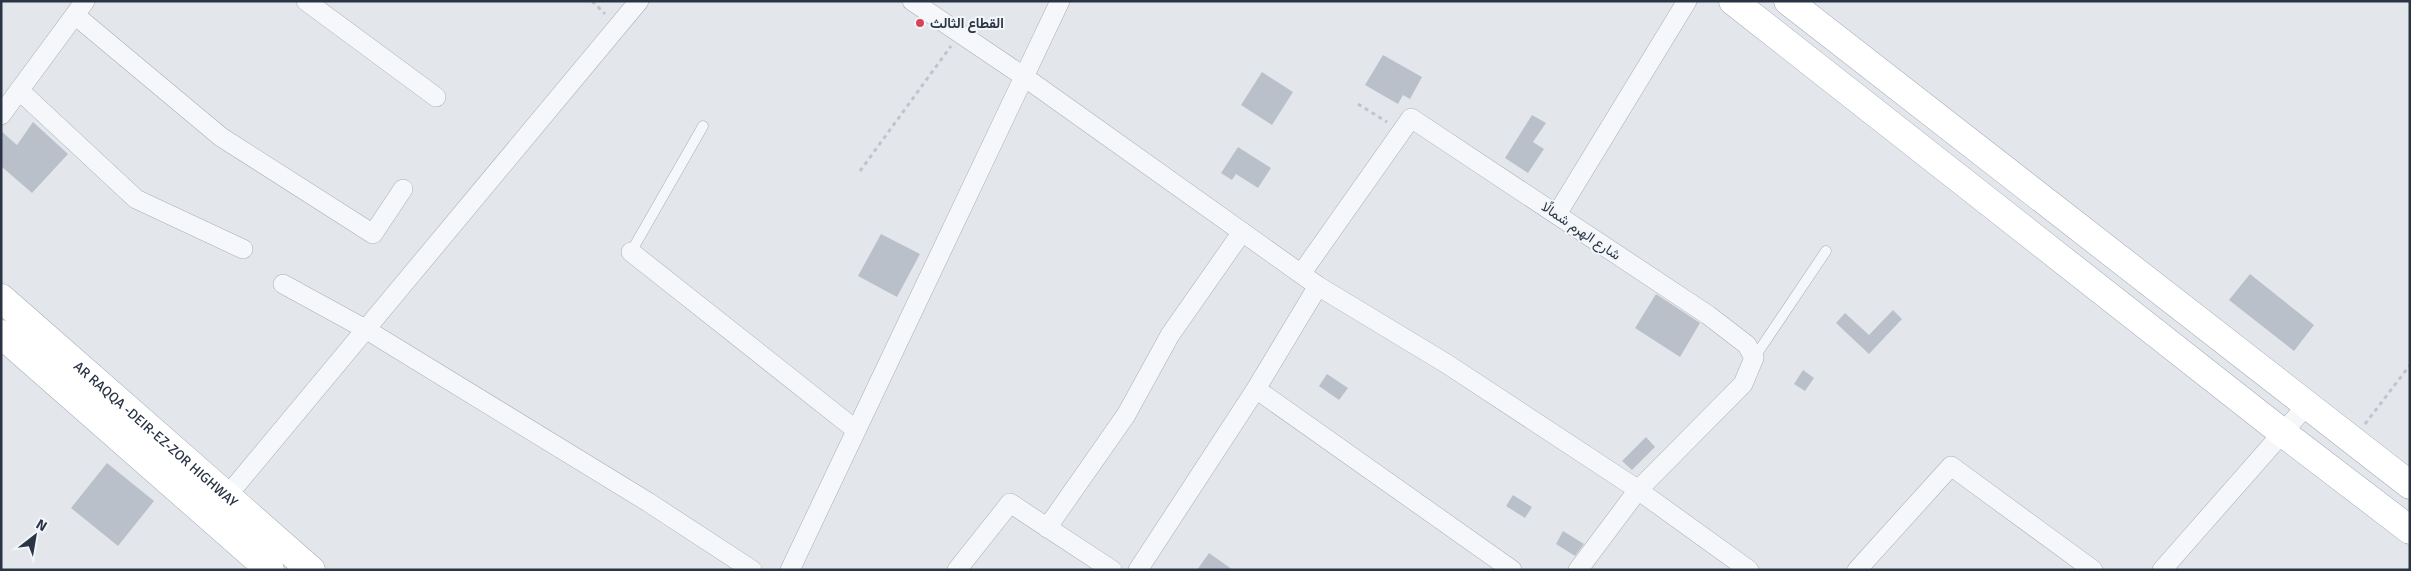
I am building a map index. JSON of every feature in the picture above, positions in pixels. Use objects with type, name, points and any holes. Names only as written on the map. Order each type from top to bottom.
[{"type":"main road","points":[[1733,1],[2283,433],[2410,530]]},
{"type":"main road","points":[[1788,1],[2410,485]]},
{"type":"main road","name":"AR RAQQA -DEIR-EZ-ZOR HIGHWAY","points":[[1,298],[311,570]]},
{"type":"main road","name":"AR RAQQA -DEIR-EZ-ZOR HIGHWAY","points":[[1,334],[270,570]]},
{"type":"street","points":[[306,1],[436,97]]},
{"type":"street","points":[[227,496],[640,1]]},
{"type":"street","points":[[912,1],[1023,76],[1318,286],[1447,364],[1638,490],[1749,570]]},
{"type":"street","points":[[790,570],[1060,1]]},
{"type":"street","points":[[1557,214],[1687,1]]},
{"type":"street","points":[[1,114],[80,8],[221,137],[373,234],[403,189]]},
{"type":"street","points":[[19,90],[136,199],[243,249]]},
{"type":"street","name":"شارع الهرم شمالًا","points":[[1301,274],[1412,118],[1708,315],[1748,345],[1754,358]]},
{"type":"street","points":[[1047,528],[1126,415],[1170,335],[1242,232]]},
{"type":"street","points":[[631,252],[856,430]]},
{"type":"street","points":[[283,284],[367,330],[648,502],[752,570]]},
{"type":"street","points":[[1138,570],[1256,389],[1318,286]]},
{"type":"street","points":[[1578,570],[1638,490],[1743,384],[1754,358]]},
{"type":"street","points":[[1256,389],[1512,570]]},
{"type":"street","points":[[2162,570],[2307,405]]},
{"type":"street","points":[[1857,570],[1951,466],[2093,570]]},
{"type":"street","points":[[957,570],[1010,503],[1112,570]]},
{"type":"lane","points":[[631,252],[703,126]]},
{"type":"lane","points":[[1754,358],[1826,251]]},
{"type":"path","points":[[860,171],[960,34]]},
{"type":"path","points":[[1358,104],[1402,131]]},
{"type":"path","points":[[2353,441],[2410,365]]},
{"type":"building","points":[[1383,55],[1422,77],[1410,99],[1403,95],[1398,104],[1365,85]]},
{"type":"building","points":[[1262,72],[1293,92],[1272,125],[1241,105]]},
{"type":"building","points":[[1532,115],[1546,123],[1533,142],[1544,149],[1528,173],[1505,158]]},
{"type":"building","points":[[33,122],[68,154],[32,193],[1,166],[1,131],[17,145]]},
{"type":"building","points":[[1238,147],[1271,168],[1258,188],[1236,174],[1232,180],[1221,173]]},
{"type":"building","points":[[881,234],[920,254],[897,297],[858,276]]},
{"type":"building","points":[[2250,274],[2314,325],[2294,351],[2229,300]]},
{"type":"building","points":[[1656,294],[1700,323],[1680,357],[1635,328]]},
{"type":"building","points":[[1893,310],[1902,319],[1869,354],[1836,323],[1845,313],[1869,335]]},
{"type":"building","points":[[1803,370],[1814,378],[1805,391],[1794,384]]},
{"type":"building","points":[[1327,374],[1348,388],[1339,400],[1319,386]]},
{"type":"building","points":[[1646,437],[1655,447],[1632,470],[1622,461]]},
{"type":"building","points":[[107,463],[154,501],[118,546],[71,508]]},
{"type":"building","points":[[1513,495],[1532,507],[1525,518],[1506,506]]},
{"type":"building","points":[[1563,531],[1584,544],[1575,556],[1556,544]]},
{"type":"building","points":[[1209,553],[1233,570],[1197,570]]},
{"type":"place","name":"القطاع الثالث","points":[[920,23]]}]
